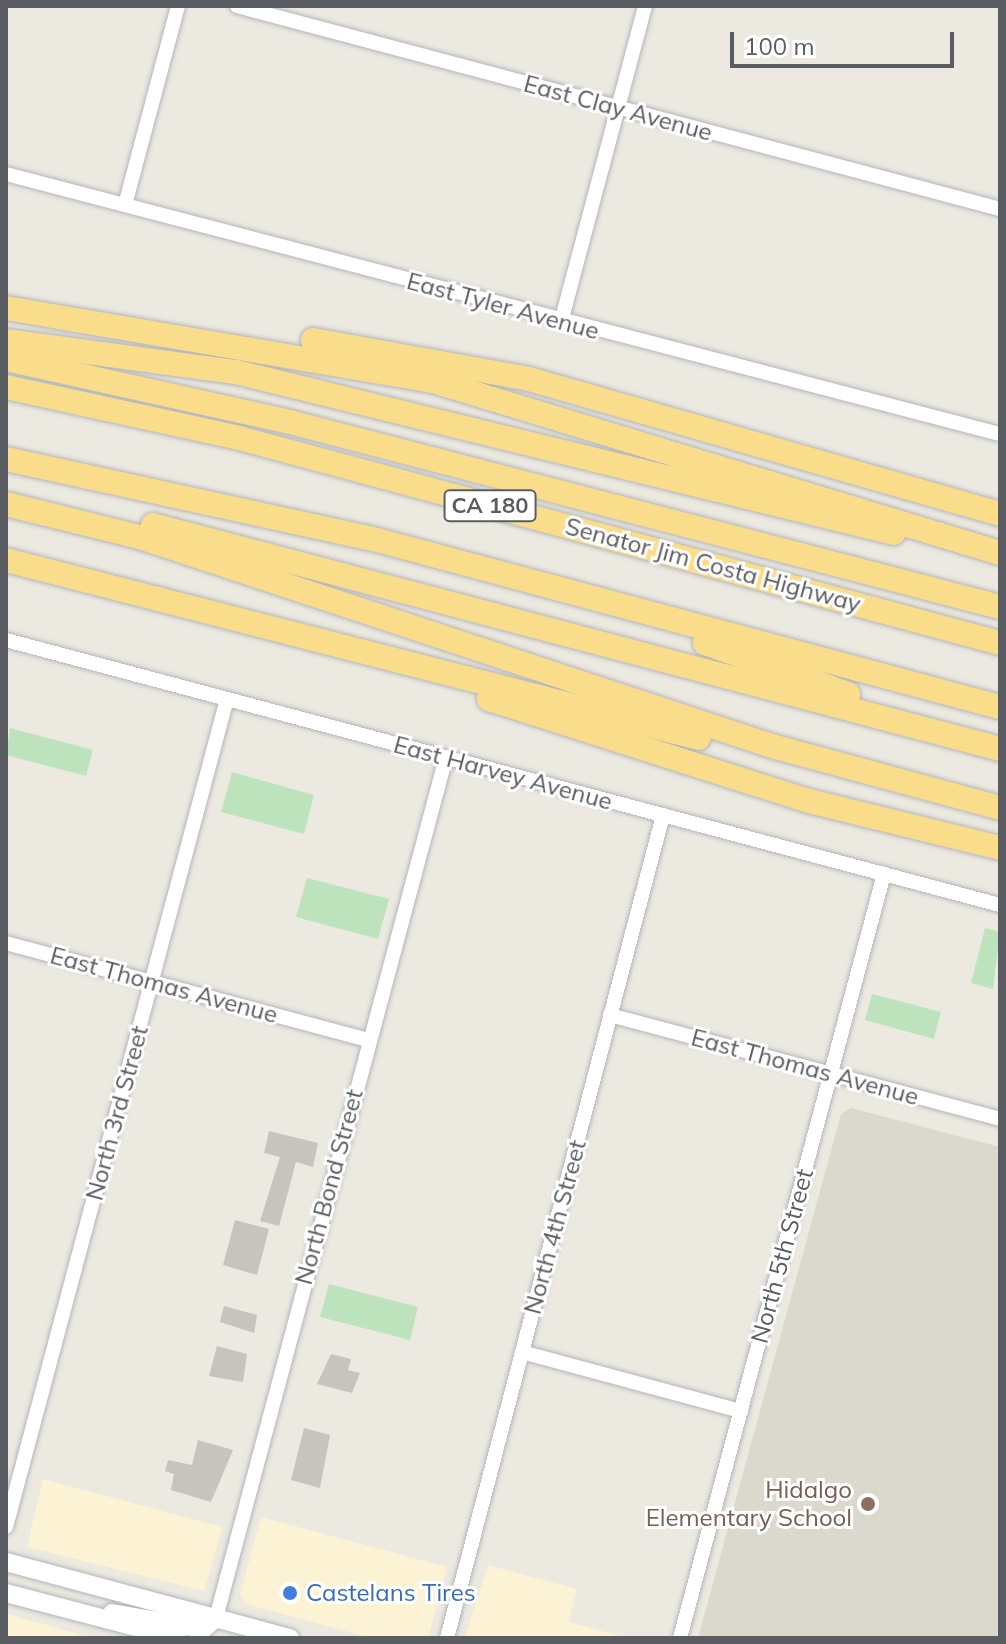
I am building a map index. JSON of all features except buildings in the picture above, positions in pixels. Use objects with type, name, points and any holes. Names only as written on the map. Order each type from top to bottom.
[{"type":"highway","points":[[6,302],[467,366],[680,418],[1000,514]]},
{"type":"highway","points":[[6,308],[433,381],[1000,555]]},
{"type":"highway","points":[[6,341],[236,372],[1000,555]]},
{"type":"highway","points":[[6,359],[290,422],[1000,607]]},
{"type":"highway","name":"Senator Jim Costa Highway","points":[[6,387],[239,438],[1000,642]]},
{"type":"highway","name":"CA 180","points":[[6,459],[84,470],[534,582],[1000,707]]},
{"type":"highway","points":[[6,492],[1000,748]]},
{"type":"highway","points":[[6,504],[143,538],[772,746],[1000,810]]},
{"type":"highway","points":[[6,560],[274,630],[1000,810]]},
{"type":"highway","points":[[534,582],[1000,748]]},
{"type":"highway","points":[[274,630],[809,801],[1000,848]]},
{"type":"main road","points":[[6,1562],[290,1638]]},
{"type":"main road","points":[[6,1593],[177,1638]]},
{"type":"main road","points":[[74,1610],[203,1629],[216,1618]]},
{"type":"street","points":[[125,205],[178,6]]},
{"type":"street","name":"East Clay Avenue","points":[[237,6],[1000,209]]},
{"type":"street","points":[[561,322],[645,6]]},
{"type":"street","name":"East Tyler Avenue","points":[[6,174],[561,322],[1000,434]]},
{"type":"street","points":[[6,659],[8,641]]},
{"type":"street","name":"East Harvey Avenue","points":[[8,641],[1000,905]]},
{"type":"street","name":"North 3rd Street","points":[[6,1527],[227,699]]},
{"type":"street","name":"North Bond Street","points":[[216,1618],[446,757]]},
{"type":"street","name":"North 4th Street","points":[[447,1638],[663,815]]},
{"type":"street","name":"North 5th Street","points":[[680,1638],[884,874]]},
{"type":"street","name":"East Thomas Avenue","points":[[6,943],[369,1040]]},
{"type":"street","name":"East Thomas Avenue","points":[[610,1015],[1000,1119]]},
{"type":"street","points":[[522,1352],[741,1411]]},
{"type":"shaded area","name":"Hidalgo Elementary School","points":[[851,1108],[1000,1147],[1000,1638],[698,1638],[841,1114]]},
{"type":"shaded area","points":[[43,1479],[222,1527],[204,1591],[27,1547]]},
{"type":"shaded area","points":[[261,1517],[447,1567],[428,1638],[372,1638],[246,1604],[240,1595]]},
{"type":"shaded area","points":[[488,1565],[577,1589],[569,1622],[628,1638],[465,1638]]},
{"type":"shaded area","points":[[6,1614],[94,1638],[6,1638]]},
{"type":"green space","points":[[10,728],[93,750],[86,776],[6,755]]},
{"type":"green space","points":[[232,772],[314,795],[304,834],[221,812]]},
{"type":"green space","points":[[307,878],[389,899],[378,939],[296,917]]},
{"type":"green space","points":[[985,928],[1000,932],[993,989],[971,983]]},
{"type":"green space","points":[[872,994],[941,1012],[934,1039],[865,1020]]},
{"type":"green space","points":[[329,1284],[418,1307],[410,1340],[320,1317]]},
{"type":"place","name":"Hidalgo Elementary School","points":[[868,1504]]},
{"type":"place","name":"Castelans Tires","points":[[290,1593]]}]
